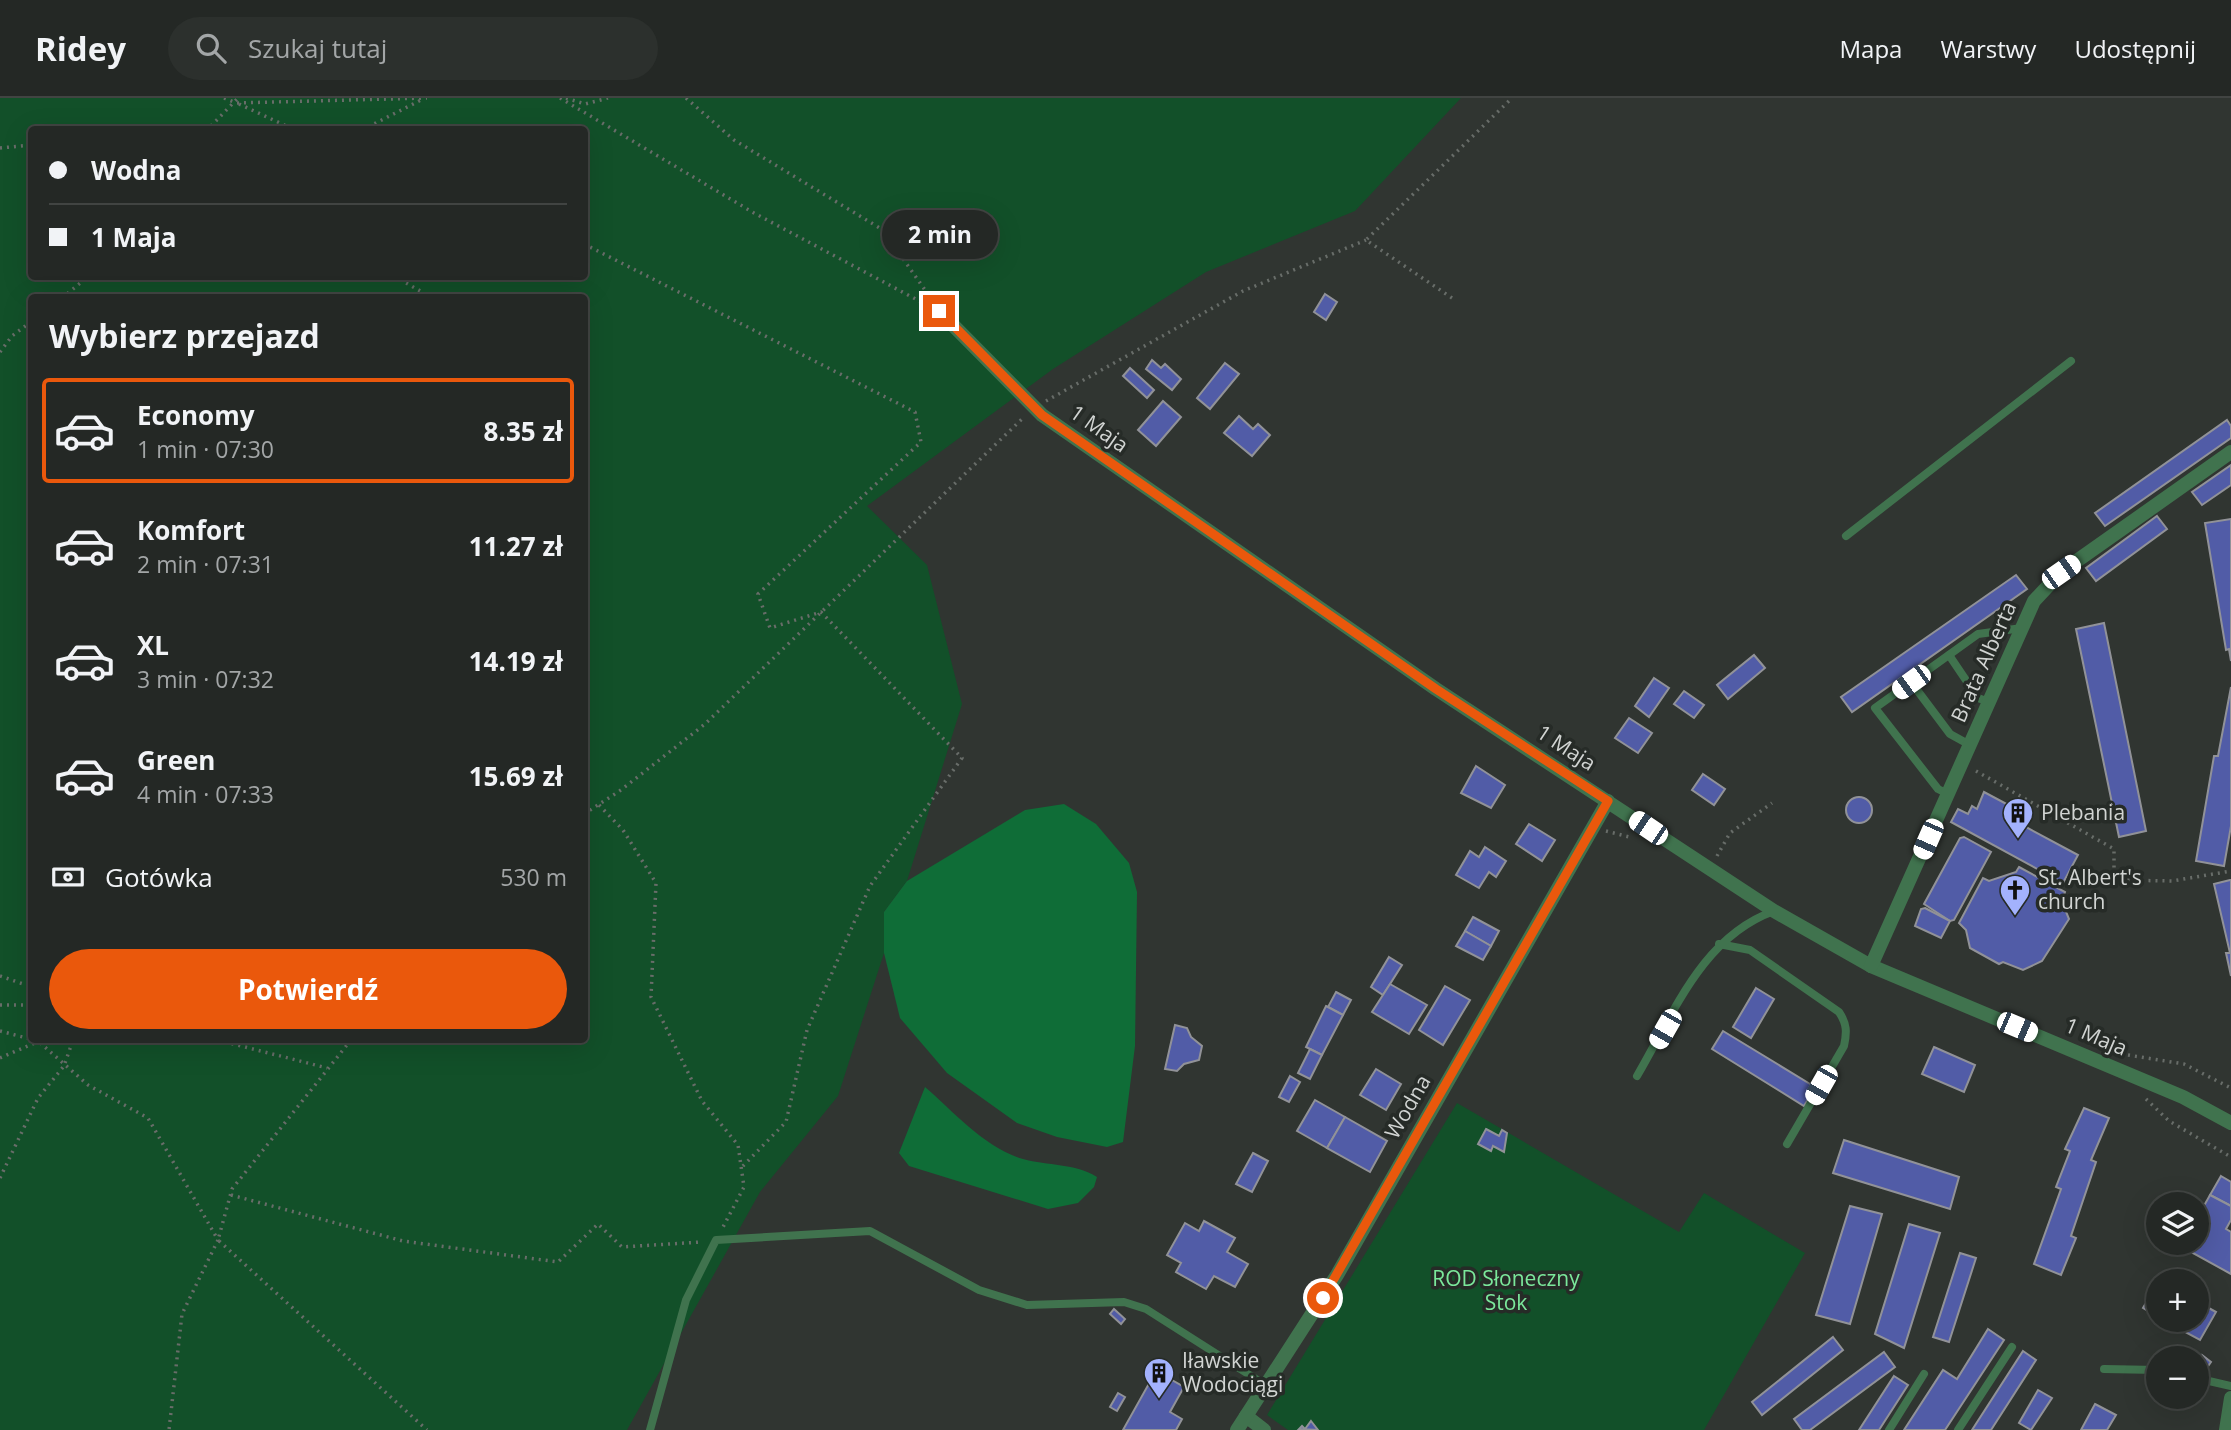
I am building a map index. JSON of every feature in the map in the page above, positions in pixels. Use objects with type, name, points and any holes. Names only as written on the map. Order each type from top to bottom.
[{"type":"street","name":"1 Maja","points":[[939,311],[1035,407],[1436,689],[1774,911],[1871,966],[2183,1097],[2231,1123]]},
{"type":"street","name":"Brata Alberta","points":[[1871,966],[2034,601],[2061,572],[2231,452]]},
{"type":"street","name":"Wodna","points":[[1237,1430],[1337,1275],[1608,801]]},
{"type":"street","points":[[2227,1430],[2231,1398]]},
{"type":"street","points":[[1246,1416],[1264,1430]]},
{"type":"lane","points":[[1846,536],[2071,360]]},
{"type":"lane","points":[[1948,794],[1938,789],[1875,708],[1978,634],[2022,628]]},
{"type":"lane","points":[[1948,655],[1978,698],[1989,702]]},
{"type":"lane","points":[[1911,682],[1950,734],[1970,745]]},
{"type":"lane","points":[[1637,1076],[1706,958],[1719,944],[1753,919],[1774,911]]},
{"type":"lane","points":[[1719,944],[1750,950],[1839,1012],[1845,1021],[1847,1033],[1843,1046],[1787,1144]]},
{"type":"lane","points":[[650,1430],[686,1300],[716,1240],[870,1231],[979,1290],[1027,1305],[1124,1302],[1146,1309],[1266,1386]]},
{"type":"lane","points":[[1958,1430],[2012,1347]]},
{"type":"lane","points":[[2104,1369],[2146,1370]]},
{"type":"lane","points":[[1889,1430],[1924,1374]]},
{"type":"lane","points":[[2209,1381],[2231,1386]]},
{"type":"path","points":[[224,98],[426,98]]},
{"type":"path","points":[[370,126],[426,98]]},
{"type":"path","points":[[560,98],[754,213],[939,311]]},
{"type":"path","points":[[566,98],[584,104],[608,98]]},
{"type":"path","points":[[686,98],[734,140],[883,230],[939,311]]},
{"type":"path","points":[[588,812],[705,724],[1035,407],[1243,291],[1366,240],[1512,98]]},
{"type":"path","points":[[212,126],[237,100]]},
{"type":"path","points":[[237,100],[287,126]]},
{"type":"path","points":[[0,148],[28,145]]},
{"type":"path","points":[[1366,240],[1452,299]]},
{"type":"path","points":[[588,246],[915,412],[921,442],[758,594],[770,628],[821,612]]},
{"type":"path","points":[[67,294],[84,280]]},
{"type":"path","points":[[401,280],[423,294]]},
{"type":"path","points":[[0,352],[12,336],[28,324]]},
{"type":"path","points":[[741,1168],[786,1122],[807,1030],[870,886],[962,758],[821,612]]},
{"type":"path","points":[[1962,763],[2114,849],[2114,880],[2172,881],[2231,872]]},
{"type":"path","points":[[1710,868],[1730,833],[1772,803]]},
{"type":"path","points":[[230,1195],[402,1241],[558,1262],[598,1224],[622,1247],[716,1240],[744,1187],[738,1145],[702,1101],[651,997],[656,883],[624,830],[599,805]]},
{"type":"path","points":[[1594,824],[1609,833],[1635,838]]},
{"type":"path","points":[[0,976],[28,986]]},
{"type":"path","points":[[0,1005],[28,1005]]},
{"type":"path","points":[[0,1031],[28,1038]]},
{"type":"path","points":[[0,1058],[34,1043]]},
{"type":"path","points":[[40,1043],[88,1085],[148,1118],[218,1240],[428,1430]]},
{"type":"path","points":[[0,1178],[38,1098],[64,1066],[72,1043]]},
{"type":"path","points":[[230,1043],[327,1068]]},
{"type":"path","points":[[169,1430],[182,1314],[218,1240],[232,1189],[348,1043]]},
{"type":"path","points":[[2126,1055],[2193,1067],[2231,1088]]},
{"type":"path","points":[[2143,1096],[2169,1121],[2231,1157]]},
{"type":"green space","points":[[0,98],[1461,98],[1355,211],[1206,272],[1053,369],[867,506],[927,565],[962,704],[907,881],[884,912],[884,953],[838,1096],[760,1192],[627,1430],[0,1430]]},
{"type":"green space","name":"ROD Słoneczny Stok","points":[[1457,1103],[1679,1232],[1704,1193],[1805,1253],[1704,1430],[1288,1430],[1267,1415]]},
{"type":"shaded area","points":[[1064,804],[1096,824],[1129,863],[1137,892],[1135,1046],[1123,1142],[1107,1147],[1057,1137],[1017,1123],[947,1073],[900,1018],[884,953],[884,912],[907,881],[1025,810]]},
{"type":"shaded area","points":[[925,1087],[996,1147],[1023,1159],[1089,1172],[1097,1177],[1094,1187],[1078,1203],[1048,1209],[909,1166],[899,1153]]},
{"type":"building","points":[[1325,294],[1337,302],[1326,320],[1314,312]]},
{"type":"building","points":[[1152,360],[1161,368],[1165,364],[1181,379],[1172,390],[1146,369]]},
{"type":"building","points":[[1225,363],[1239,374],[1210,409],[1197,398]]},
{"type":"building","points":[[1130,368],[1154,390],[1147,398],[1123,376]]},
{"type":"building","points":[[1163,401],[1181,417],[1156,446],[1138,430]]},
{"type":"building","points":[[1239,416],[1253,429],[1258,424],[1270,435],[1252,456],[1224,433]]},
{"type":"building","points":[[2227,420],[2231,426],[2231,438],[2105,526],[2095,513]]},
{"type":"building","points":[[2231,465],[2231,485],[2202,505],[2192,492]]},
{"type":"building","points":[[2157,516],[2167,529],[2096,581],[2086,568]]},
{"type":"building","points":[[2231,519],[2231,661],[2229,649],[2226,650],[2205,523]]},
{"type":"building","points":[[2016,575],[2027,589],[1852,712],[1841,697]]},
{"type":"building","points":[[2104,623],[2146,831],[2119,837],[2076,629]]},
{"type":"building","points":[[1754,655],[1765,668],[1728,699],[1717,685]]},
{"type":"building","points":[[1654,678],[1669,688],[1649,717],[1635,706]]},
{"type":"building","points":[[2231,687],[2231,826],[2224,866],[2196,861],[2214,756],[2218,756]]},
{"type":"building","points":[[1684,691],[1704,705],[1694,718],[1674,704]]},
{"type":"building","points":[[1629,718],[1652,733],[1638,753],[1615,738]]},
{"type":"building","points":[[1476,766],[1505,785],[1491,808],[1461,793]]},
{"type":"building","points":[[1703,774],[1725,789],[1714,805],[1692,790]]},
{"type":"building","name":"Plebania","points":[[1984,792],[2029,816],[2024,826],[2078,855],[2063,883],[1951,822],[1958,809],[1968,814],[1972,806],[1977,809]]},
{"type":"building","points":[[1859,797],[1868,801],[1872,810],[1868,819],[1859,823],[1850,819],[1846,810],[1850,801]]},
{"type":"building","points":[[1529,824],[1555,840],[1542,861],[1516,844]]},
{"type":"building","points":[[1964,837],[1991,852],[1954,920],[1950,921],[1924,904],[1960,838]]},
{"type":"building","points":[[1485,847],[1506,861],[1496,877],[1489,872],[1479,888],[1456,875],[1470,851],[1479,857]]},
{"type":"building","name":"St. Albert's church","points":[[2019,867],[2065,892],[2062,902],[2069,919],[2042,961],[2023,970],[2003,962],[1999,964],[1970,948],[1966,930],[1959,923],[1983,878],[1989,881],[2016,872]]},
{"type":"building","points":[[2231,880],[2231,976],[2226,953],[2230,953],[2214,884]]},
{"type":"building","points":[[1925,908],[1950,921],[1941,938],[1915,926],[1921,909]]},
{"type":"building","points":[[1473,917],[1499,931],[1491,946],[1465,931]]},
{"type":"building","points":[[1465,931],[1491,946],[1483,960],[1456,946]]},
{"type":"building","points":[[1389,957],[1402,965],[1383,995],[1371,987]]},
{"type":"building","points":[[1390,984],[1427,1005],[1409,1034],[1372,1012]]},
{"type":"building","points":[[1445,986],[1470,1000],[1443,1045],[1419,1030]]},
{"type":"building","points":[[1756,988],[1774,999],[1751,1038],[1733,1027]]},
{"type":"building","points":[[1336,992],[1351,1000],[1343,1015],[1328,1007]]},
{"type":"building","points":[[1326,1006],[1343,1015],[1322,1055],[1306,1047]]},
{"type":"building","points":[[1175,1025],[1187,1028],[1191,1037],[1202,1046],[1199,1060],[1184,1064],[1177,1071],[1165,1069]]},
{"type":"building","points":[[1723,1031],[1815,1087],[1804,1106],[1712,1049]]},
{"type":"building","points":[[1934,1047],[1975,1065],[1964,1092],[1922,1074]]},
{"type":"building","points":[[1310,1049],[1322,1055],[1310,1079],[1298,1073]]},
{"type":"building","points":[[1376,1069],[1401,1084],[1386,1110],[1360,1095]]},
{"type":"building","points":[[1290,1076],[1300,1082],[1289,1102],[1279,1097]]},
{"type":"building","points":[[1315,1100],[1345,1117],[1327,1148],[1297,1131]]},
{"type":"building","points":[[2084,1108],[2109,1118],[2091,1160],[2096,1162],[2071,1236],[2076,1238],[2061,1275],[2034,1264],[2061,1189],[2056,1187],[2070,1151],[2065,1149]]},
{"type":"building","points":[[1345,1117],[1387,1141],[1370,1172],[1327,1148]]},
{"type":"building","points":[[1486,1129],[1499,1136],[1502,1130],[1507,1133],[1504,1152],[1493,1146],[1491,1151],[1478,1144]]},
{"type":"building","points":[[1844,1140],[1959,1177],[1950,1209],[1833,1173]]},
{"type":"building","points":[[1253,1153],[1268,1161],[1252,1192],[1236,1184]]},
{"type":"building","points":[[2221,1176],[2231,1182],[2231,1206],[2210,1195]]},
{"type":"building","points":[[2209,1197],[2231,1206],[2231,1220],[2226,1229],[2231,1232],[2231,1274],[2197,1255],[2209,1255]]},
{"type":"building","points":[[1850,1206],[1882,1214],[1850,1324],[1816,1315]]},
{"type":"building","points":[[1204,1221],[1235,1238],[1227,1252],[1248,1264],[1235,1287],[1214,1276],[1206,1289],[1176,1272],[1181,1263],[1167,1255],[1185,1223],[1199,1231]]},
{"type":"building","points":[[1909,1224],[1940,1233],[1904,1348],[1875,1334]]},
{"type":"building","points":[[1960,1253],[1976,1258],[1949,1342],[1933,1337]]},
{"type":"building","points":[[2209,1308],[2216,1312],[2209,1324]]},
{"type":"building","points":[[1114,1309],[1125,1319],[1121,1324],[1110,1314]]},
{"type":"building","points":[[1988,1329],[2004,1340],[1945,1430],[1904,1430],[1943,1370],[1957,1379]]},
{"type":"building","points":[[2185,1332],[2205,1332],[2200,1340]]},
{"type":"building","points":[[1833,1337],[1843,1350],[1762,1415],[1752,1402]]},
{"type":"building","points":[[2023,1351],[2036,1360],[1991,1430],[1972,1430]]},
{"type":"building","points":[[1884,1352],[1895,1367],[1810,1430],[1802,1430],[1794,1419]]},
{"type":"building","name":"Iławskie Wodociągi","points":[[1156,1371],[1184,1387],[1170,1412],[1182,1419],[1176,1430],[1123,1430]]},
{"type":"building","points":[[1894,1376],[1908,1385],[1879,1430],[1859,1430]]},
{"type":"building","points":[[2038,1390],[2052,1398],[2031,1430],[2019,1423]]},
{"type":"building","points":[[1118,1393],[1125,1397],[1117,1411],[1110,1407]]},
{"type":"building","points":[[2095,1404],[2116,1415],[2107,1430],[2081,1430]]},
{"type":"building","points":[[1311,1421],[1318,1430],[1299,1429],[1302,1426],[1305,1429]]},
{"type":"place","name":"Plebania","points":[[2018,840]]},
{"type":"place","name":"St. Albert's church","points":[[2015,917]]},
{"type":"place","name":"Iławskie Wodociągi","points":[[1159,1400]]},
{"type":"route","points":[[939,311],[1042,415],[1436,689],[1608,801],[1323,1298]]}]
